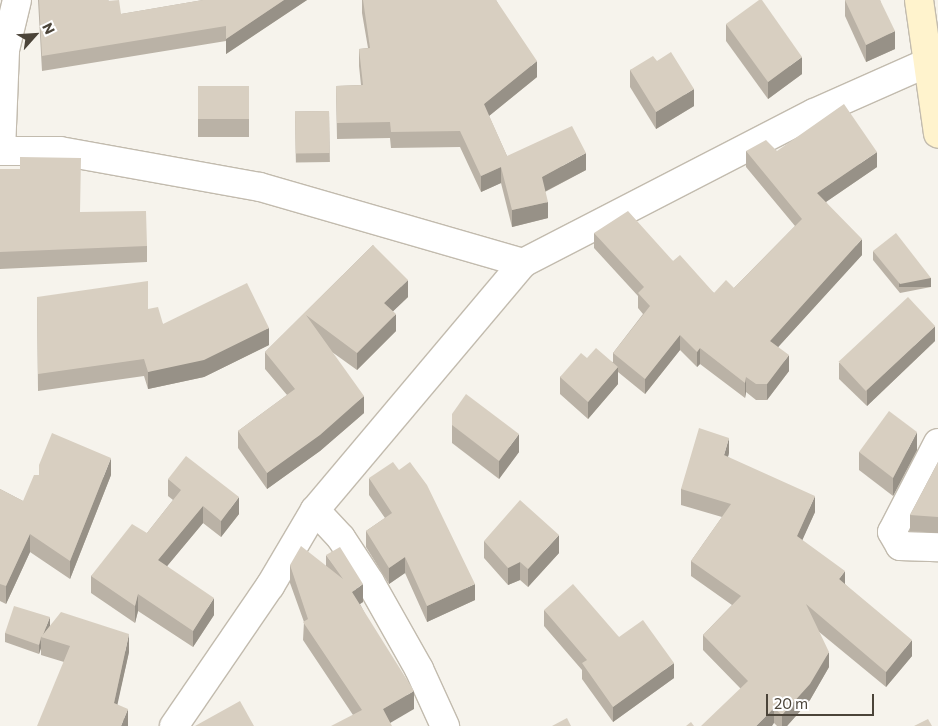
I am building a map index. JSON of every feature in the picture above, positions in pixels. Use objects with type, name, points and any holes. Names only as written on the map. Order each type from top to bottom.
[{"type":"street","points":[[17,0],[5,50],[1,151],[60,151],[260,187],[523,262]]},
{"type":"street","points":[[919,0],[933,59],[938,134]]},
{"type":"street","points":[[174,726],[270,586],[315,510],[523,262],[814,113],[933,59]]},
{"type":"street","points":[[938,443],[892,532],[900,546],[938,546]]},
{"type":"street","points":[[315,510],[341,538],[370,582],[419,669],[446,726]]},
{"type":"building","points":[[39,0],[119,0],[121,14],[203,0],[284,0],[226,39],[226,26],[42,56]]},
{"type":"building","points":[[363,0],[496,0],[537,61],[484,104],[507,156],[572,126],[586,153],[542,177],[548,202],[512,210],[501,167],[481,176],[460,131],[391,132],[390,122],[337,123],[336,86],[363,85],[359,49],[370,48]]},
{"type":"building","points":[[759,0],[762,0],[802,57],[768,82],[726,24]]},
{"type":"building","points":[[845,0],[880,0],[895,31],[866,45]]},
{"type":"building","points":[[671,52],[694,89],[656,112],[630,70],[653,56],[657,61]]},
{"type":"building","points":[[198,86],[249,86],[249,119],[198,119]]},
{"type":"building","points":[[844,104],[877,152],[817,193],[862,239],[770,341],[789,355],[767,384],[756,384],[746,377],[745,383],[700,348],[697,352],[680,335],[645,379],[613,353],[650,306],[638,293],[644,287],[594,233],[628,211],[673,261],[680,255],[714,293],[726,280],[734,288],[802,219],[746,151],[766,140],[777,151]]},
{"type":"building","points":[[329,111],[330,153],[296,154],[295,112]]},
{"type":"building","points":[[20,157],[81,158],[80,212],[146,211],[147,246],[0,252],[0,169],[20,169]]},
{"type":"building","points":[[896,233],[931,278],[900,284],[873,251]]},
{"type":"building","points":[[373,245],[408,280],[384,303],[396,314],[357,353],[306,315],[364,396],[320,435],[267,473],[238,431],[295,389],[265,352]]},
{"type":"building","points":[[148,281],[148,309],[158,307],[163,324],[247,283],[269,328],[204,360],[148,372],[144,359],[38,374],[37,297]]},
{"type":"building","points":[[908,297],[935,326],[866,391],[839,362]]},
{"type":"building","points":[[596,348],[618,367],[588,402],[560,377],[581,353],[587,358]]},
{"type":"building","points":[[466,394],[519,434],[499,461],[452,425],[452,414]]},
{"type":"building","points":[[889,411],[917,432],[893,478],[859,452]]},
{"type":"building","points":[[699,428],[729,438],[724,455],[815,496],[797,536],[845,571],[839,579],[912,640],[886,672],[806,604],[829,652],[810,684],[782,715],[774,708],[756,726],[701,726],[748,681],[703,635],[741,596],[691,561],[731,504],[681,489]]},
{"type":"building","points":[[52,433],[111,458],[70,561],[30,534],[6,586],[0,584],[0,489],[23,501],[34,475],[39,475],[39,465]]},
{"type":"building","points":[[186,456],[239,497],[221,521],[203,506],[158,560],[214,598],[193,631],[138,594],[135,606],[91,576],[132,524],[147,533],[181,490],[168,479]]},
{"type":"building","points":[[393,462],[399,470],[410,462],[427,485],[475,584],[427,606],[405,557],[389,568],[366,531],[392,513],[369,478]]},
{"type":"building","points":[[938,462],[938,517],[910,515]]},
{"type":"building","points":[[520,500],[559,535],[528,569],[520,562],[508,568],[484,541]]},
{"type":"building","points":[[301,546],[343,579],[326,555],[340,547],[363,584],[352,592],[414,691],[383,709],[392,726],[331,726],[362,710],[303,622],[308,619],[290,565]]},
{"type":"building","points":[[573,584],[619,637],[643,620],[674,663],[613,707],[582,663],[587,660],[544,610]]},
{"type":"building","points":[[14,606],[50,617],[39,645],[5,633]]},
{"type":"building","points":[[61,612],[129,634],[114,703],[128,709],[121,726],[37,726],[70,646],[41,637]]},
{"type":"building","points":[[240,701],[254,726],[195,726]]},
{"type":"building","points":[[567,718],[571,726],[552,726]]},
{"type":"building","points":[[928,719],[932,726],[914,726]]},
{"type":"building","points":[[691,722],[694,726],[686,726]]}]
